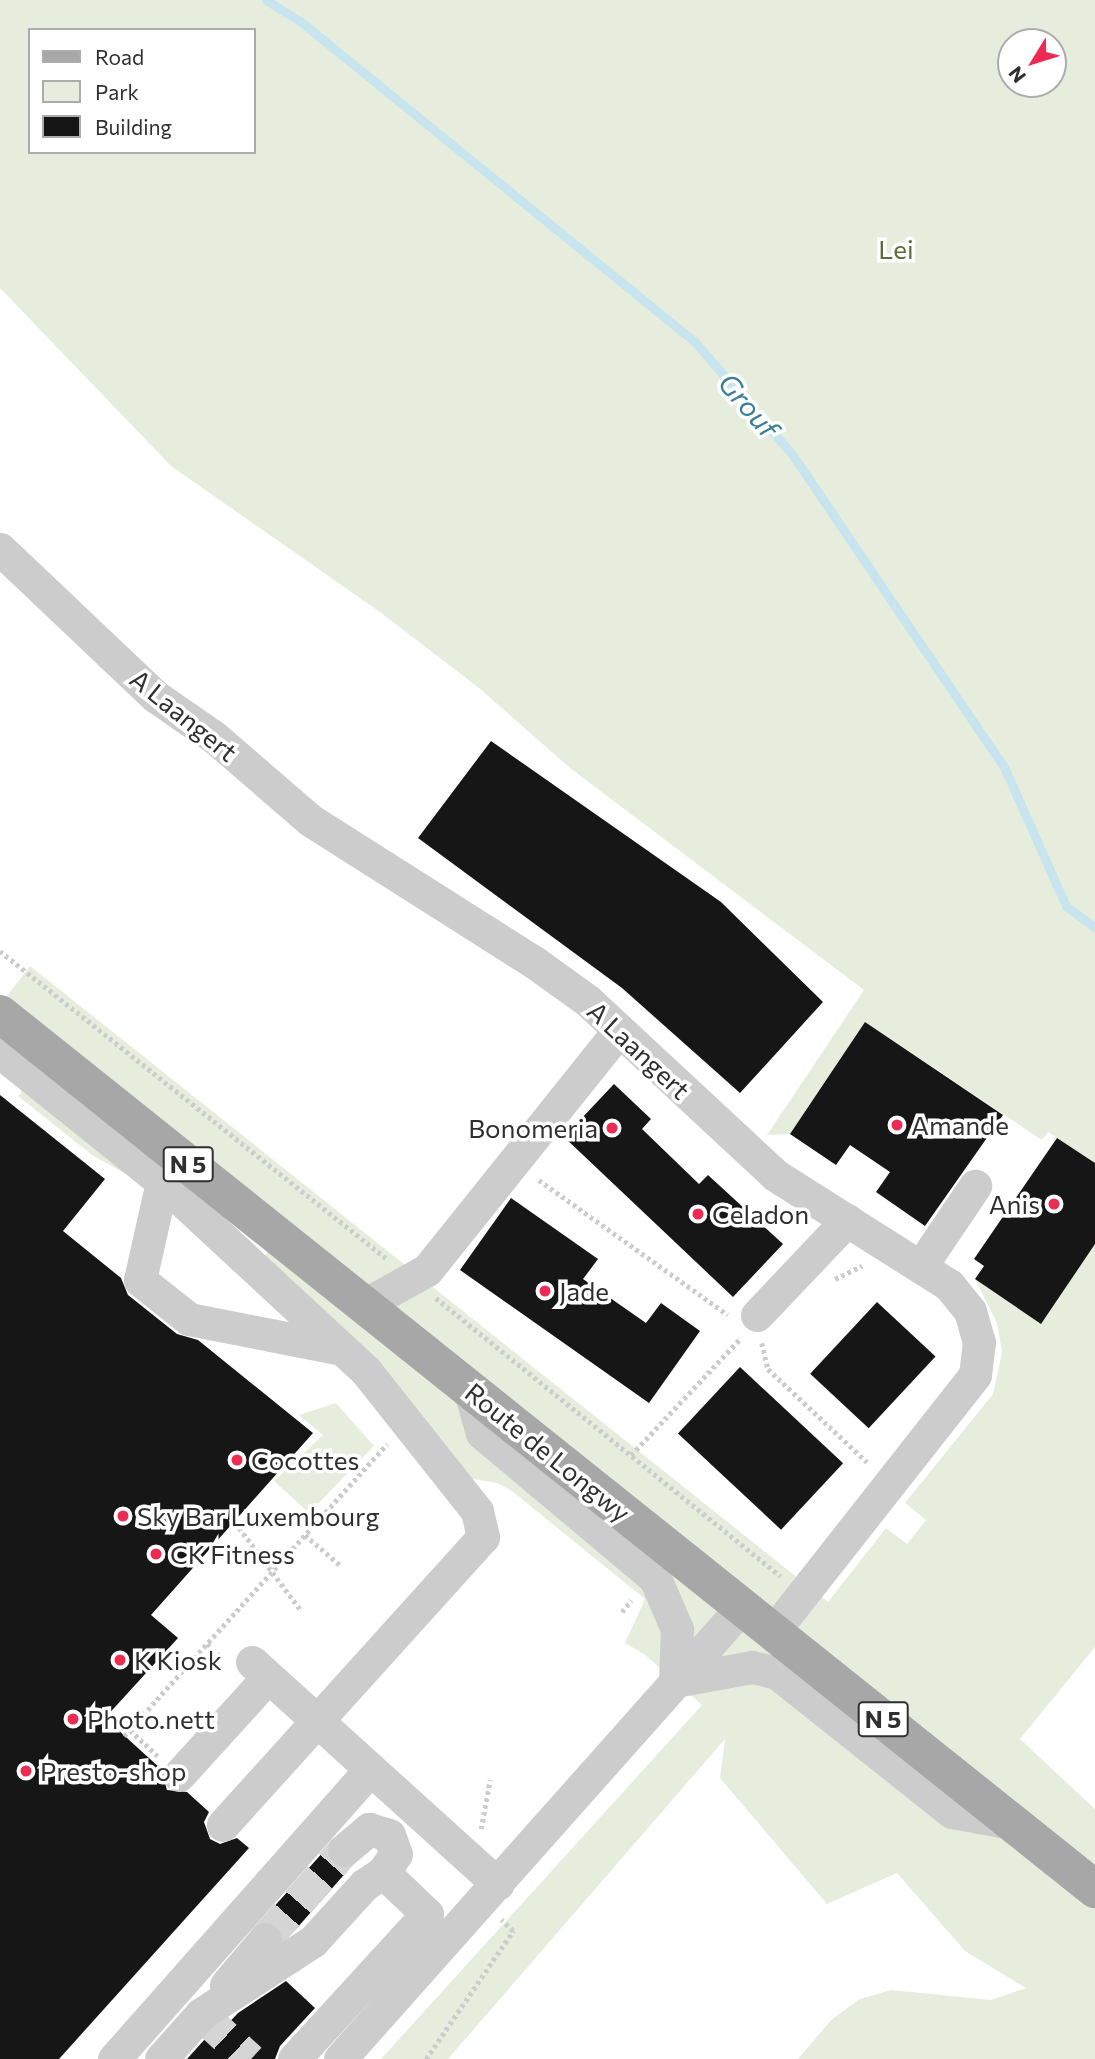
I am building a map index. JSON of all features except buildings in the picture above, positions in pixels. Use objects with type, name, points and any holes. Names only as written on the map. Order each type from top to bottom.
[{"type":"main road","name":"Route de Longwy","points":[[0,1014],[1095,1889]]},
{"type":"street","name":"A Laangert","points":[[0,549],[155,696],[214,737],[310,820],[534,962],[619,1030],[775,1175],[949,1285],[970,1311],[979,1342],[975,1375],[773,1632]]},
{"type":"street","points":[[364,1305],[415,1281],[500,1197],[619,1030]]},
{"type":"street","points":[[0,1052],[162,1182],[366,1371],[477,1511],[484,1536],[223,1825]]},
{"type":"street","points":[[162,1182],[140,1280],[189,1319],[342,1349]]},
{"type":"street","points":[[907,1258],[975,1186]]},
{"type":"street","points":[[750,1326],[847,1220]]},
{"type":"street","points":[[469,1388],[482,1433],[655,1578],[677,1629],[675,1681]]},
{"type":"street","points":[[340,2059],[742,1607]]},
{"type":"street","points":[[675,1681],[752,1667],[777,1673],[952,1812],[1012,1823]]},
{"type":"street","points":[[179,1775],[260,1670],[498,1884]]},
{"type":"street","points":[[114,2059],[371,1769]]},
{"type":"street","points":[[201,2014],[313,1941],[364,1885],[383,1872],[396,1854],[389,1835],[369,1829],[344,1850]]},
{"type":"street","points":[[294,2059],[427,1914],[383,1872]]},
{"type":"street","points":[[161,2059],[265,1939]]},
{"type":"street","points":[[174,1989],[201,2014]]},
{"type":"path","points":[[0,951],[804,1594]]},
{"type":"path","points":[[535,1177],[750,1326],[763,1345],[768,1369],[891,1484]]},
{"type":"path","points":[[828,1283],[907,1258]]},
{"type":"path","points":[[631,1455],[750,1326]]},
{"type":"path","points":[[124,1736],[397,1433]]},
{"type":"path","points":[[235,1522],[300,1609]]},
{"type":"path","points":[[305,1535],[340,1565]]},
{"type":"path","points":[[130,1730],[179,1775]]},
{"type":"path","points":[[426,2059],[513,1931]]},
{"type":"green space","name":"Lei","points":[[0,0],[1095,0],[1095,1163],[1048,1132],[1042,1140],[865,1022],[790,1134],[767,1135],[864,990],[570,768],[479,688],[380,612],[171,466],[0,288]]},
{"type":"green space","points":[[30,966],[828,1602],[886,1528],[907,1544],[926,1520],[905,1503],[993,1394],[1002,1352],[997,1323],[975,1279],[1095,1244],[1095,1647],[1020,1739],[1095,1809],[1095,2059],[798,2059],[831,2020],[860,1999],[891,1990],[991,2000],[1026,1988],[965,1951],[897,1873],[827,1904],[720,1778],[725,1739],[448,2059],[381,2059],[702,1705],[644,1654],[625,1643],[645,1599],[512,1491],[497,1483],[450,1475],[255,1268],[279,1238],[0,1005]]},
{"type":"green space","points":[[28,1083],[126,1174],[92,1155],[18,1096]]},
{"type":"green space","points":[[336,1403],[374,1446],[309,1513],[274,1481],[323,1435],[299,1415]]},
{"type":"waterway","name":"Grouf","points":[[266,0],[300,21],[695,342],[792,454],[1005,769],[1066,906],[1095,928]]},
{"type":"tunnel","points":[[265,1939],[344,1850]]},
{"type":"tunnel","points":[[201,2014],[250,2059]]},
{"type":"place","name":"Amande","points":[[897,1125]]},
{"type":"place","name":"Bonomeria","points":[[612,1128]]},
{"type":"place","name":"Anis","points":[[1054,1204]]},
{"type":"place","name":"Celadon","points":[[698,1214]]},
{"type":"place","name":"Jade","points":[[545,1291]]},
{"type":"place","name":"Cocottes","points":[[237,1460]]},
{"type":"place","name":"Sky Bar Luxembourg","points":[[123,1516]]},
{"type":"place","name":"CK Fitness","points":[[156,1554]]},
{"type":"place","name":"K Kiosk","points":[[120,1660]]},
{"type":"place","name":"Photo.nett","points":[[73,1719]]},
{"type":"place","name":"Presto-shop","points":[[26,1771]]}]
